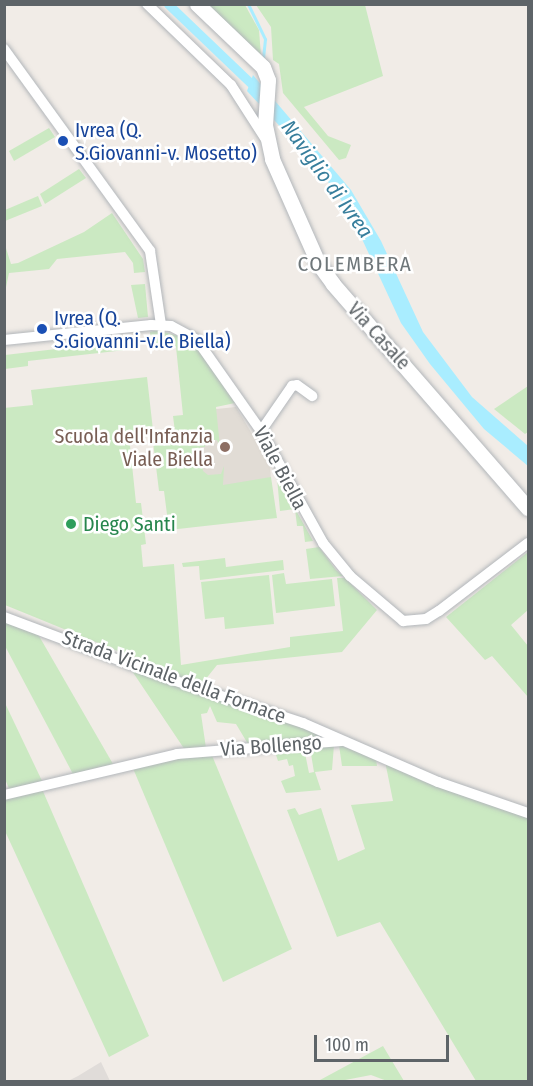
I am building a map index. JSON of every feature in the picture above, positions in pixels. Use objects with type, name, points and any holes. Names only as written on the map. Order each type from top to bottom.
[{"type":"main road","name":"Via Casale","points":[[197,4],[263,67],[268,80],[265,125],[267,141],[279,183],[333,284],[528,508]]},
{"type":"street","name":"Via Casale","points":[[147,4],[231,84],[267,141]]},
{"type":"street","points":[[4,49],[150,251],[161,325]]},
{"type":"street","name":"Viale Biella","points":[[4,340],[161,325],[197,340],[261,431],[323,543],[350,576],[403,621],[432,615],[528,543]]},
{"type":"street","points":[[261,431],[292,386],[297,385],[312,396]]},
{"type":"street","name":"Strada Vicinale della Fornace","points":[[4,617],[342,741]]},
{"type":"street","name":"Via Bollengo","points":[[4,795],[177,754],[342,741],[438,782],[528,813]]},
{"type":"shaded area","name":"Scuola dell'Infanzia Viale Biella","points":[[236,407],[270,464],[271,482],[195,490],[187,412]]},
{"type":"shaded area","points":[[101,1062],[110,1081],[68,1081],[78,1076]]},
{"type":"green space","points":[[208,5],[245,5],[259,30],[261,56]]},
{"type":"green space","points":[[256,5],[365,5],[383,76],[304,107],[328,136],[351,145],[346,158],[339,160],[283,93],[279,64],[273,60],[271,27]]},
{"type":"green space","points":[[49,128],[55,137],[14,161],[9,151]]},
{"type":"green space","points":[[79,169],[86,178],[45,204],[40,194]]},
{"type":"green space","points":[[38,196],[42,206],[5,221],[5,210]]},
{"type":"green space","points":[[112,213],[143,259],[145,272],[134,273],[133,263],[125,252],[57,259],[49,269],[9,273],[5,292],[5,245],[11,264],[18,263],[84,232]]},
{"type":"green space","points":[[145,284],[148,317],[138,318],[131,285]]},
{"type":"green space","points":[[157,330],[182,337],[196,346],[235,403],[216,407],[220,447],[217,440],[205,442],[205,447],[200,447],[203,471],[208,475],[221,474],[224,466],[223,485],[271,477],[277,518],[169,530],[164,491],[159,491],[152,434],[175,432],[173,416],[183,415],[176,347],[151,349],[150,332]]},
{"type":"green space","points":[[133,340],[134,349],[28,361],[28,366],[5,369],[5,355]]},
{"type":"green space","name":"Diego Santi","points":[[147,377],[153,430],[129,436],[136,503],[141,503],[146,544],[141,545],[143,567],[174,564],[181,665],[290,647],[290,637],[343,631],[337,578],[345,578],[377,610],[342,652],[217,665],[201,685],[5,605],[4,408],[33,405],[31,390]]},
{"type":"green space","points":[[528,386],[528,432],[525,434],[494,409]]},
{"type":"green space","points":[[278,478],[313,541],[305,542],[303,526],[297,526],[295,509],[280,511]]},
{"type":"green space","points":[[319,547],[343,576],[310,579],[306,549]]},
{"type":"green space","points":[[528,552],[528,610],[511,625],[528,646],[528,697],[492,656],[485,660],[446,617]]},
{"type":"green space","points":[[225,558],[226,567],[283,560],[284,570],[200,580],[199,566],[183,567],[182,563]]},
{"type":"green space","points":[[284,573],[286,584],[332,579],[335,606],[276,613],[272,575]]},
{"type":"green space","points":[[269,575],[274,624],[225,629],[224,617],[205,619],[201,582]]},
{"type":"green space","points":[[4,619],[35,629],[113,764],[73,774],[5,646]]},
{"type":"green space","points":[[128,665],[329,737],[248,744],[236,724],[217,722],[210,706],[207,713],[201,714],[206,748],[185,750]]},
{"type":"green space","points":[[4,701],[43,783],[10,791],[5,779]]},
{"type":"green space","points":[[334,745],[332,770],[315,772],[321,790],[286,793],[281,781],[295,776],[293,765],[289,766],[287,759],[278,761],[274,749],[304,748],[309,773],[314,772],[310,748]]},
{"type":"green space","points":[[339,745],[376,759],[377,766],[342,766]]},
{"type":"green space","points":[[211,753],[292,949],[223,982],[132,766]]},
{"type":"green space","points":[[385,761],[528,815],[528,1081],[476,1081],[380,922],[337,937],[287,810],[295,808],[299,815],[321,808],[338,861],[365,849],[351,805],[393,801]]},
{"type":"green space","points":[[42,789],[149,1036],[109,1057],[5,831],[4,799]]},
{"type":"green space","points":[[383,1046],[404,1081],[387,1081],[371,1075],[340,1081],[320,1080]]},
{"type":"water","points":[[253,75],[351,190],[381,241],[423,332],[472,397],[528,446],[528,466],[484,429],[430,364],[401,323],[349,211],[315,164],[247,91]]},
{"type":"waterway","name":"Naviglio di Ivrea","points":[[168,4],[258,90]]},
{"type":"waterway","points":[[248,4],[265,39],[263,58]]},
{"type":"place","name":"Ivrea (Q. S.Giovanni-v. Mosetto)","points":[[63,141]]},
{"type":"place","name":"Ivrea (Q. S.Giovanni-v.le Biella)","points":[[42,329]]},
{"type":"place","name":"Scuola dell'Infanzia Viale Biella","points":[[225,447]]},
{"type":"place","name":"Diego Santi","points":[[71,524]]},
{"type":"district","name":"COLEMBERA","points":[[355,264]]}]
